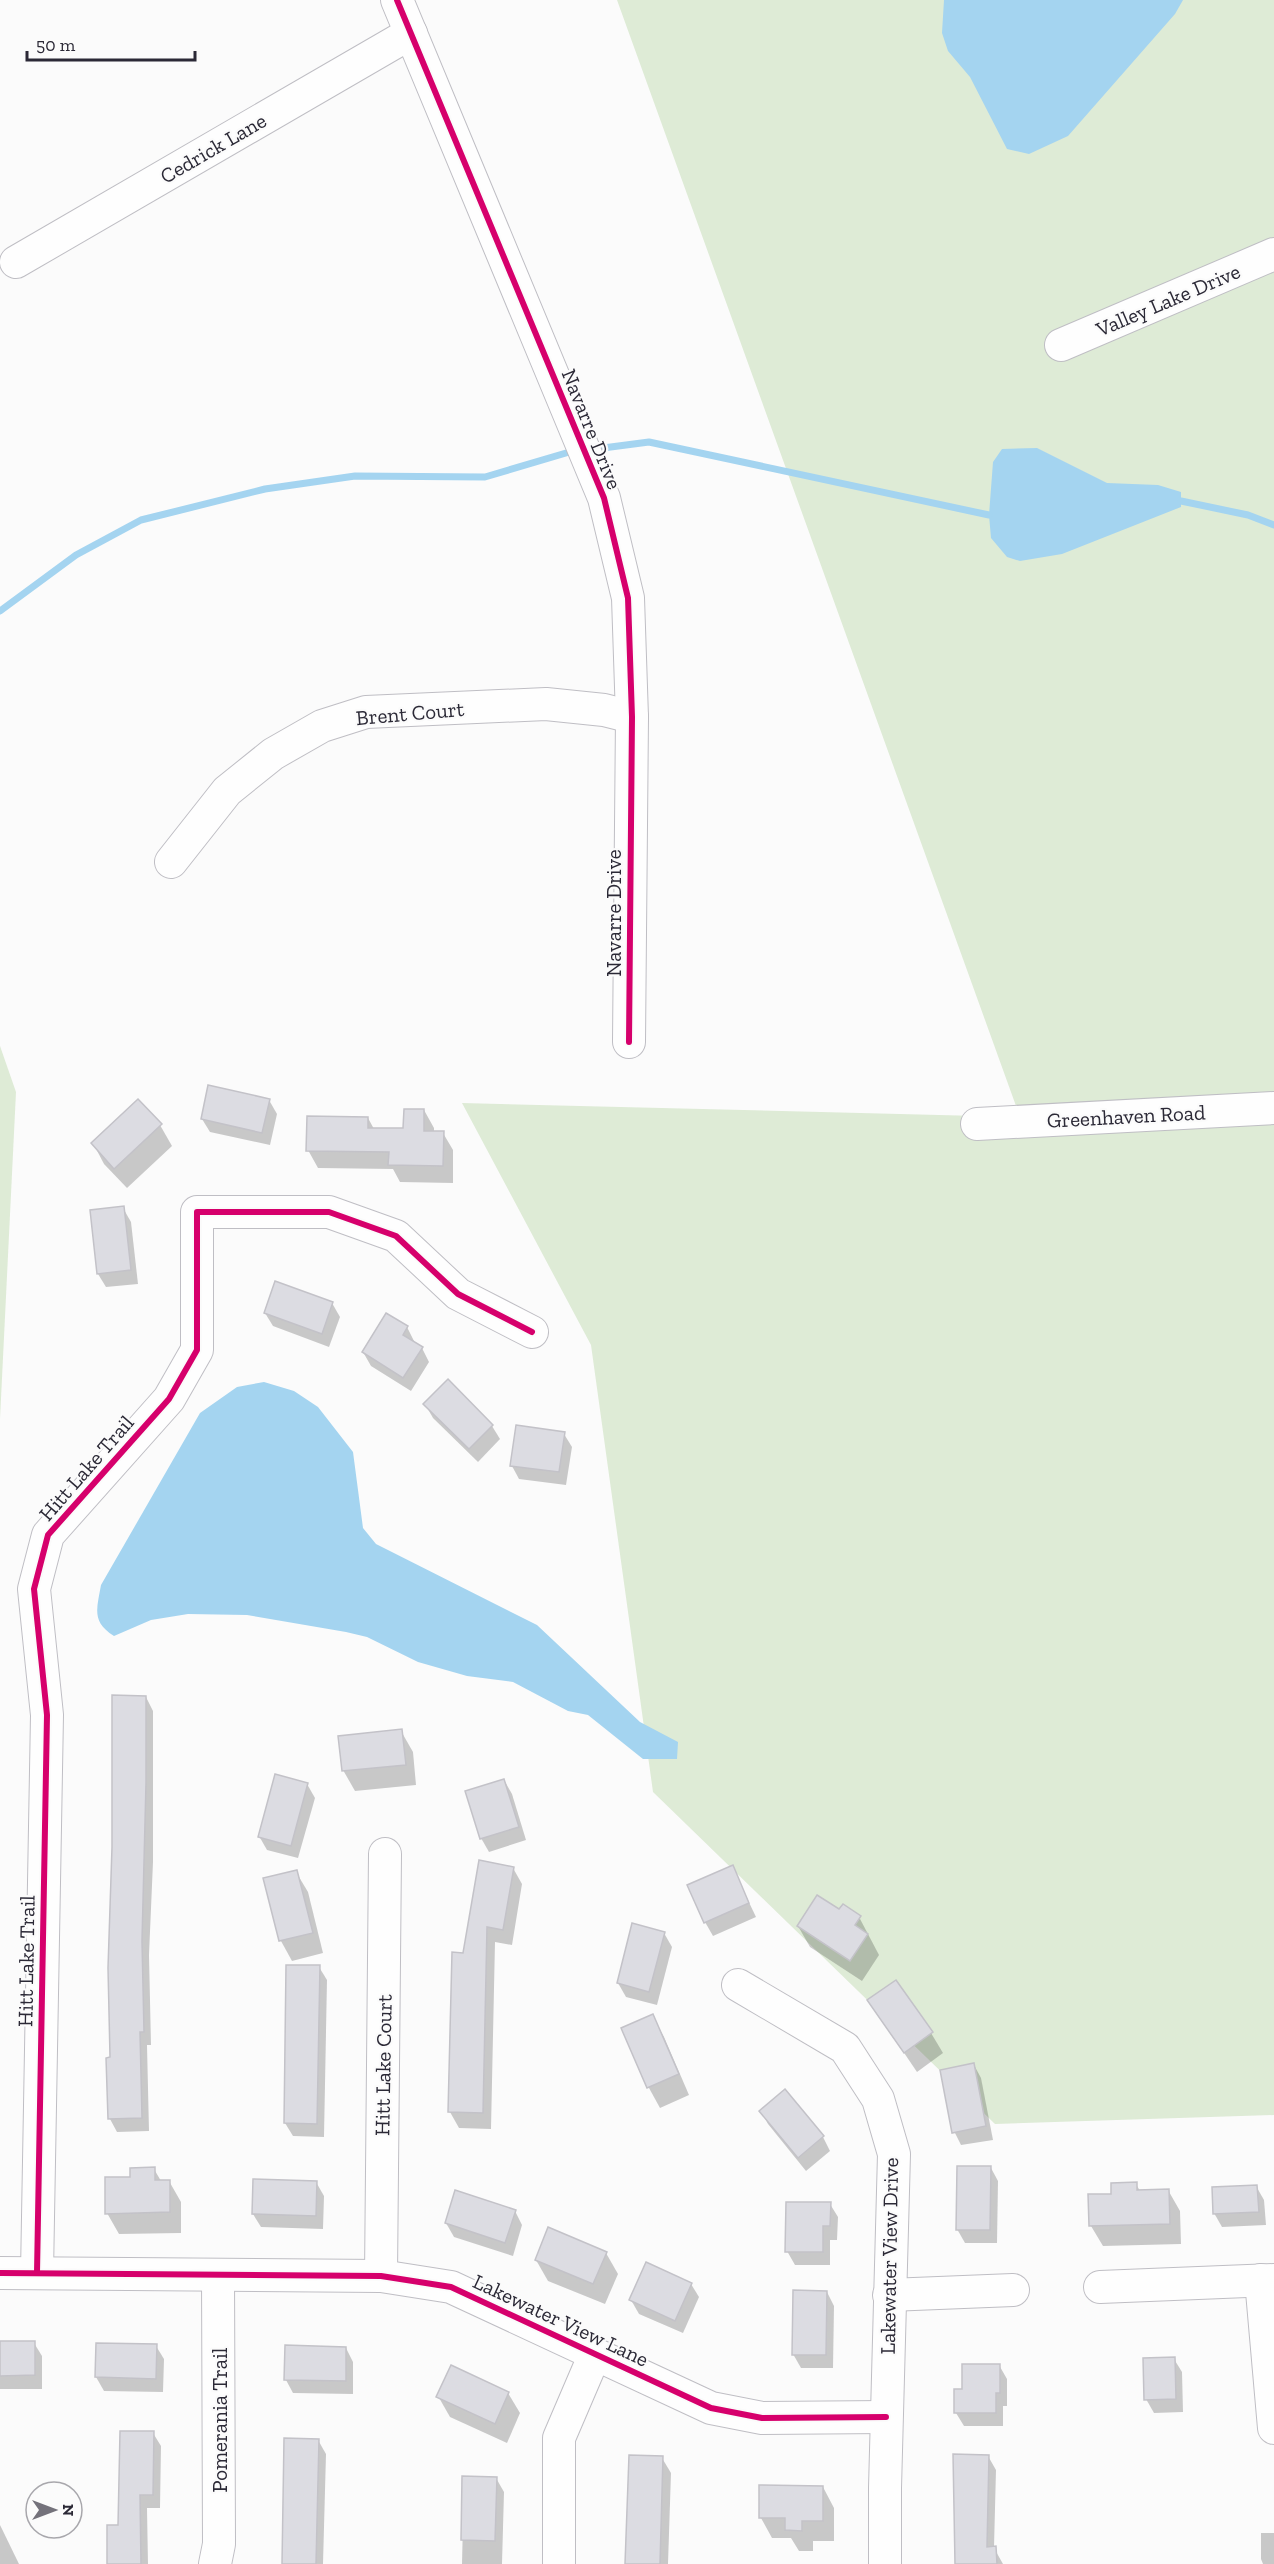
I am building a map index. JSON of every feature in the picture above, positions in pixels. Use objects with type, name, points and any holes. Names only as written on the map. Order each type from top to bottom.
[{"type":"street","name":"Navarre Drive","points":[[397,0],[604,498],[628,598],[632,717],[629,1042]]},
{"type":"street","name":"Cedrick Lane","points":[[16,262],[411,33]]},
{"type":"street","name":"Valley Lake Drive","points":[[1061,345],[1274,254]]},
{"type":"street","name":"Brent Court","points":[[171,862],[228,791],[273,754],[322,726],[366,712],[546,704],[604,710],[632,717]]},
{"type":"street","name":"Greenhaven Road","points":[[977,1124],[1274,1108]]},
{"type":"street","name":"Hitt Lake Trail","points":[[37,2273],[47,1715],[34,1589],[48,1535],[169,1399],[197,1350],[197,1212],[329,1212],[396,1236],[458,1294],[532,1332]]},
{"type":"street","name":"Hitt Lake Court","points":[[381,2276],[386,1854]]},
{"type":"street","name":"Lakewater View Drive","points":[[738,1985],[845,2048],[878,2098],[894,2154],[886,2417],[885,2564]]},
{"type":"street","name":"Lakewater View Lane","points":[[0,2273],[381,2276],[451,2287],[711,2408],[762,2418],[886,2417]]},
{"type":"street","name":"Pomerania Trail","points":[[215,2564],[219,2544],[218,2275]]},
{"type":"street","points":[[1100,2287],[1268,2280],[1274,2428]]},
{"type":"street","points":[[889,2295],[1013,2290]]},
{"type":"street","points":[[559,2564],[560,2438],[595,2354]]},
{"type":"green space","points":[[617,0],[1274,0],[1274,2115],[995,2124],[653,1792],[591,1345],[462,1103],[1020,1117]]},
{"type":"green space","points":[[0,1046],[16,1092],[0,1419]]},
{"type":"water","points":[[944,0],[1183,0],[1175,14],[1068,136],[1029,154],[1007,149],[970,77],[948,51],[942,33]]},
{"type":"water","points":[[1037,448],[1107,483],[1158,485],[1181,492],[1181,507],[1062,554],[1020,561],[1007,557],[991,538],[989,515],[993,462],[1002,449]]},
{"type":"water","points":[[264,1382],[294,1391],[318,1407],[353,1452],[363,1528],[376,1544],[537,1625],[640,1722],[678,1742],[677,1759],[643,1759],[588,1715],[568,1711],[513,1682],[467,1676],[418,1662],[367,1637],[346,1632],[247,1615],[188,1614],[151,1620],[114,1636],[107,1631],[97,1614],[101,1585],[200,1413],[237,1387]]},
{"type":"building","points":[[208,1085],[270,1099],[262,1133],[201,1119]]},
{"type":"building","points":[[138,1099],[162,1124],[114,1169],[91,1143]]},
{"type":"building","points":[[404,1109],[424,1109],[424,1131],[444,1131],[443,1166],[388,1165],[389,1152],[306,1151],[307,1116],[368,1117],[368,1128],[403,1128]]},
{"type":"building","points":[[124,1206],[131,1270],[97,1274],[90,1210]]},
{"type":"building","points":[[275,1281],[333,1302],[322,1334],[264,1313]]},
{"type":"building","points":[[386,1313],[408,1326],[403,1335],[423,1347],[403,1378],[362,1352]]},
{"type":"building","points":[[448,1379],[493,1425],[469,1449],[423,1404]]},
{"type":"building","points":[[516,1425],[565,1432],[559,1472],[510,1466]]},
{"type":"building","points":[[112,1695],[146,1696],[142,1941],[144,2032],[140,2032],[142,2118],[108,2119],[106,2058],[110,2057],[108,1968],[112,1847]]},
{"type":"building","points":[[402,1729],[406,1765],[342,1771],[338,1736]]},
{"type":"building","points":[[275,1774],[308,1783],[291,1846],[258,1837]]},
{"type":"building","points":[[504,1779],[519,1827],[480,1839],[465,1791]]},
{"type":"building","points":[[479,1860],[514,1867],[503,1930],[487,1927],[483,2113],[448,2112],[452,1952],[463,1953]]},
{"type":"building","points":[[733,1865],[749,1903],[704,1923],[687,1885]]},
{"type":"building","points":[[297,1870],[313,1933],[279,1941],[263,1878]]},
{"type":"building","points":[[817,1895],[839,1909],[843,1904],[861,1916],[855,1925],[868,1934],[850,1961],[797,1926]]},
{"type":"building","points":[[632,1923],[665,1932],[649,1992],[617,1983]]},
{"type":"building","points":[[286,1965],[320,1965],[317,2124],[284,2123]]},
{"type":"building","points":[[896,1980],[933,2032],[904,2053],[867,2000]]},
{"type":"building","points":[[653,2014],[679,2074],[647,2088],[621,2028]]},
{"type":"building","points":[[974,2063],[986,2126],[952,2133],[940,2070]]},
{"type":"building","points":[[785,2089],[824,2136],[798,2158],[759,2111]]},
{"type":"building","points":[[957,2166],[991,2166],[990,2230],[956,2230]]},
{"type":"building","points":[[155,2167],[155,2180],[170,2180],[170,2212],[105,2214],[105,2177],[130,2177],[130,2168]]},
{"type":"building","points":[[253,2179],[317,2181],[316,2216],[252,2214]]},
{"type":"building","points":[[1137,2182],[1137,2190],[1169,2189],[1170,2224],[1089,2226],[1088,2194],[1111,2194],[1111,2183]]},
{"type":"building","points":[[1257,2185],[1259,2212],[1213,2214],[1212,2187]]},
{"type":"building","points":[[455,2190],[516,2210],[505,2243],[445,2223]]},
{"type":"building","points":[[786,2202],[831,2202],[830,2226],[823,2226],[823,2252],[785,2252]]},
{"type":"building","points":[[548,2227],[607,2252],[593,2284],[535,2260]]},
{"type":"building","points":[[646,2262],[692,2283],[675,2321],[629,2300]]},
{"type":"building","points":[[793,2290],[827,2291],[826,2355],[792,2355]]},
{"type":"building","points":[[0,2341],[35,2341],[35,2375],[0,2376]]},
{"type":"building","points":[[96,2343],[157,2344],[156,2379],[95,2377]]},
{"type":"building","points":[[285,2345],[346,2347],[346,2381],[284,2380]]},
{"type":"building","points":[[1175,2357],[1176,2399],[1144,2400],[1143,2358]]},
{"type":"building","points":[[962,2364],[1000,2364],[1000,2393],[996,2393],[996,2413],[954,2413],[954,2389],[962,2389]]},
{"type":"building","points":[[451,2365],[509,2392],[495,2424],[436,2397]]},
{"type":"building","points":[[120,2431],[154,2431],[153,2495],[140,2495],[141,2564],[107,2564],[107,2525],[118,2525]]},
{"type":"building","points":[[284,2438],[319,2439],[316,2564],[282,2564]]},
{"type":"building","points":[[953,2454],[989,2455],[987,2547],[996,2546],[997,2564],[955,2564]]},
{"type":"building","points":[[629,2455],[663,2456],[660,2564],[625,2564]]},
{"type":"building","points":[[462,2476],[497,2477],[495,2541],[461,2540]]},
{"type":"building","points":[[759,2485],[823,2486],[823,2521],[802,2521],[802,2531],[785,2530],[785,2518],[759,2518]]},
{"type":"waterway","points":[[603,448],[649,442],[989,515]]},
{"type":"waterway","points":[[0,611],[76,555],[141,520],[265,489],[355,476],[485,477],[566,453]]},
{"type":"waterway","points":[[1181,501],[1248,515],[1274,525]]},
{"type":"cycle path","points":[[397,0],[604,498],[628,598],[632,717],[629,1042]]},
{"type":"cycle path","points":[[37,2273],[47,1715],[34,1589],[48,1535],[169,1399],[197,1350],[197,1212],[329,1212],[396,1236],[458,1294],[532,1332]]},
{"type":"cycle path","points":[[0,2273],[381,2276],[451,2287],[711,2408],[762,2418],[886,2417]]}]
